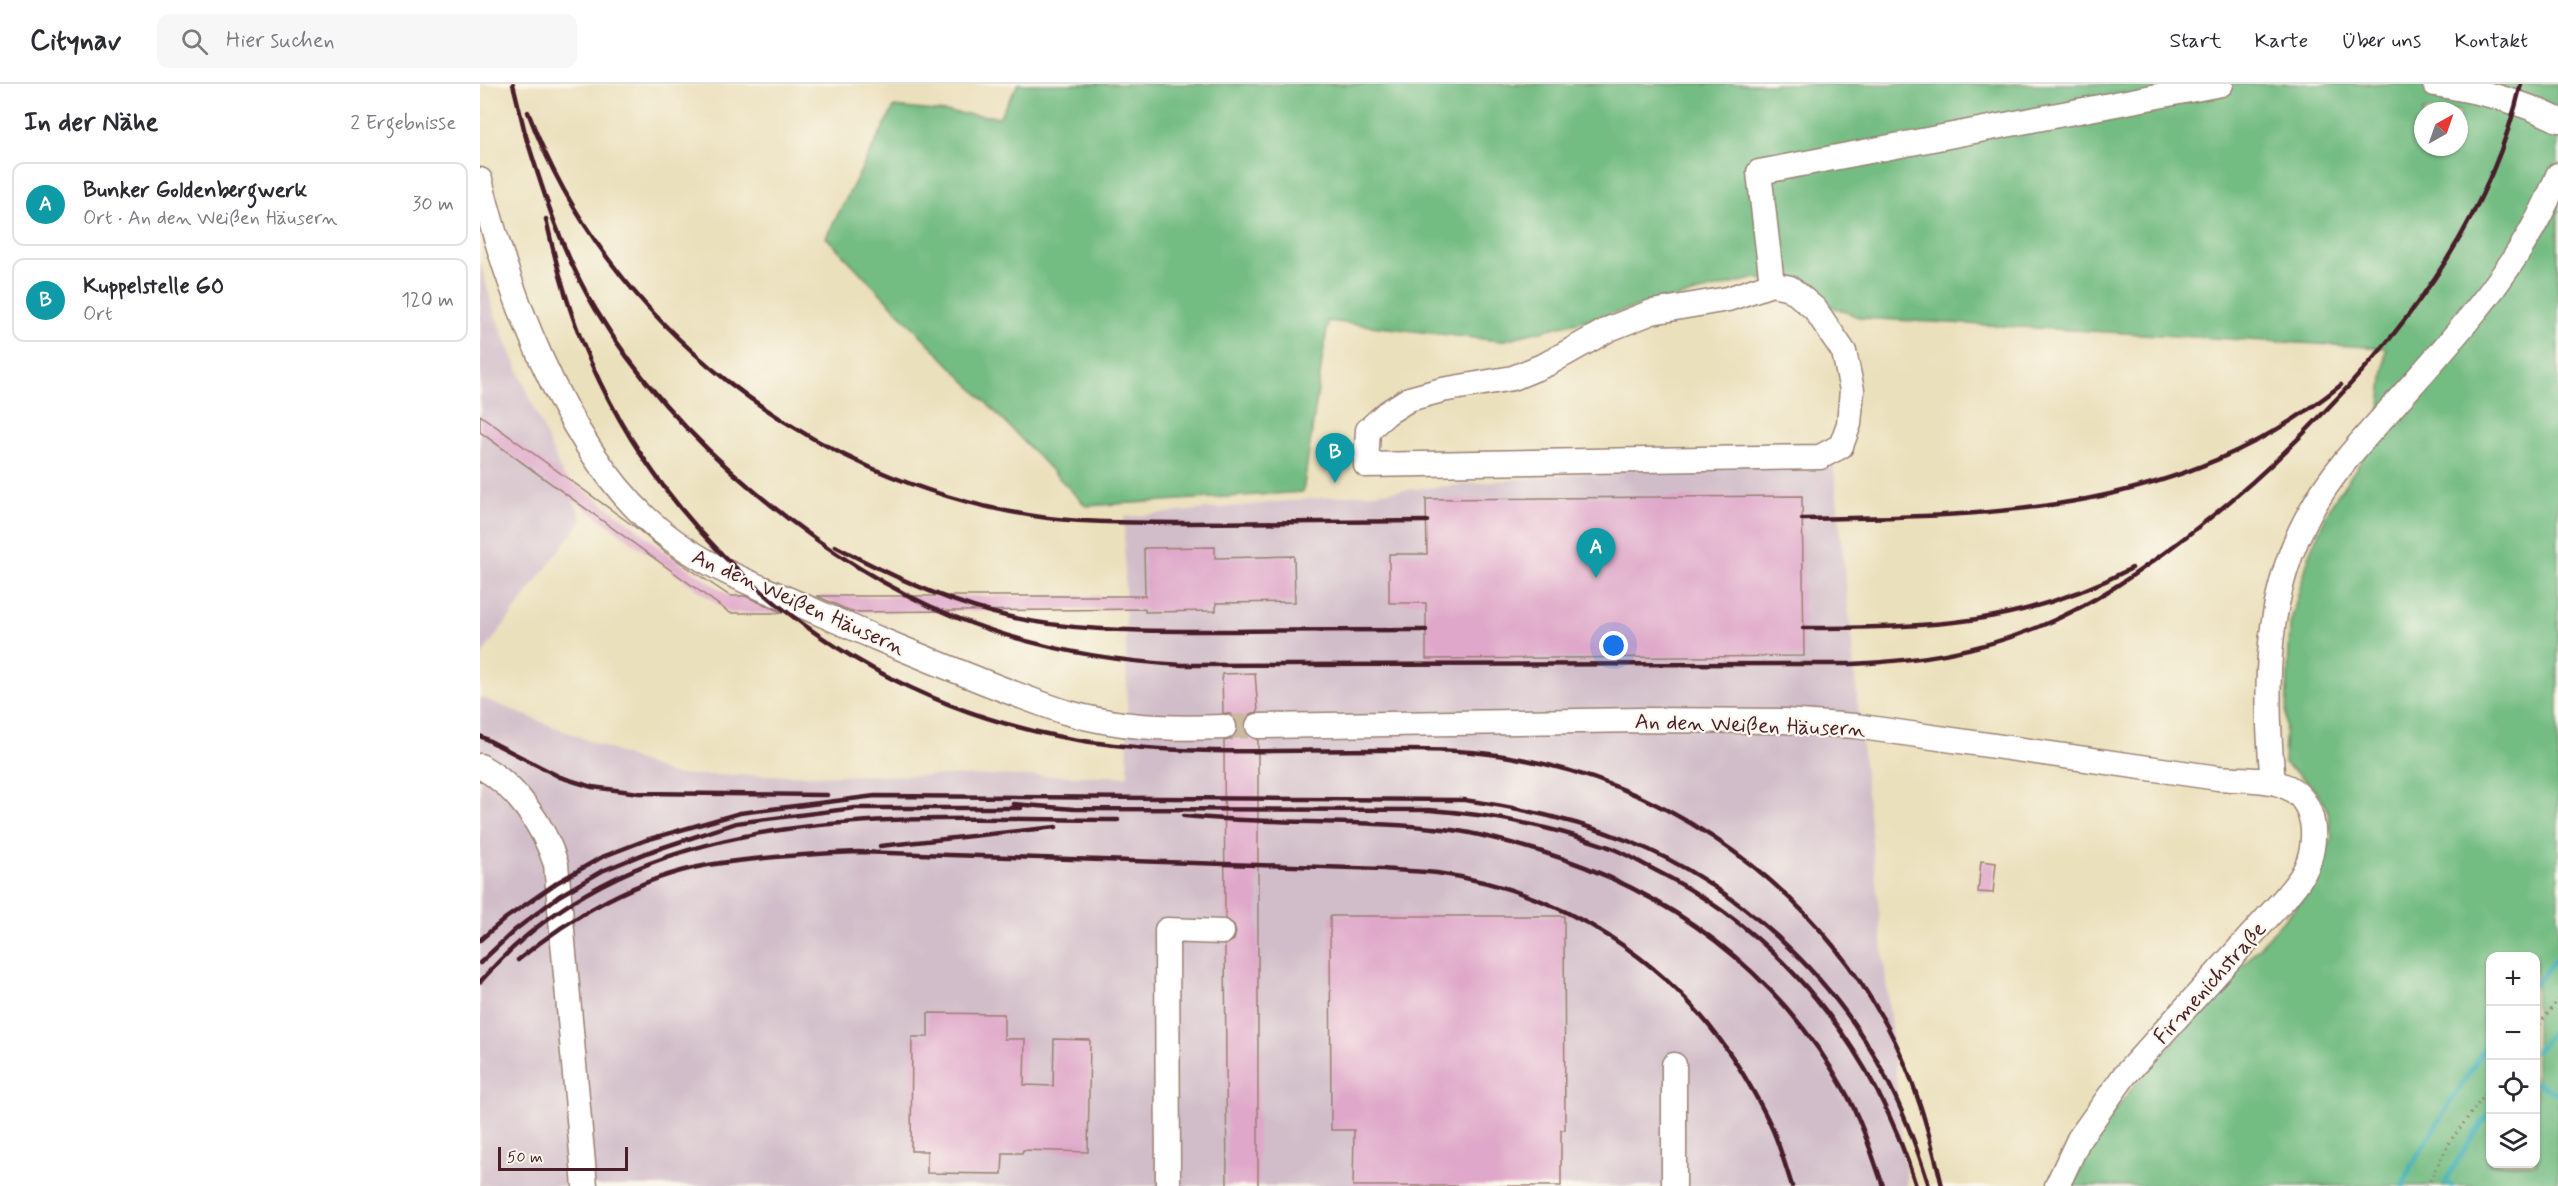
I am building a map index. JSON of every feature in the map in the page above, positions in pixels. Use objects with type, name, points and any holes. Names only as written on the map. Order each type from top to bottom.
[{"type":"street","points":[[1772,284],[1759,172],[2221,84]]},
{"type":"street","points":[[2435,84],[2483,92],[2540,110],[2558,120]]},
{"type":"street","points":[[2273,782],[2268,706],[2271,642],[2279,597],[2297,539],[2311,510],[2335,472],[2472,316],[2509,267],[2535,227],[2558,175]]},
{"type":"street","name":"An den Weißen Häusern","points":[[480,180],[504,268],[540,354],[571,418],[606,474],[625,496],[645,518],[689,553],[727,574],[810,610],[1065,712],[1091,720],[1136,728],[1224,727]]},
{"type":"street","points":[[1772,284],[1790,288],[1815,309],[1844,352],[1852,390],[1849,424],[1841,446],[1820,457],[1366,465],[1368,430],[1387,413],[1409,399],[1513,378],[1547,364],[1609,329],[1652,312],[1728,299],[1772,284]]},
{"type":"street","name":"An den Weißen Häusern","points":[[1258,726],[1641,720],[1785,721],[1855,726],[2218,778],[2273,782]]},
{"type":"street","points":[[480,765],[507,786],[523,803],[540,828],[555,864],[585,1186]]},
{"type":"street","name":"Firmenichstraße","points":[[2057,1186],[2085,1130],[2124,1076],[2285,898],[2304,871],[2313,844],[2313,821],[2300,796],[2293,790],[2273,782]]},
{"type":"street","points":[[1168,1186],[1167,930],[1222,932]]},
{"type":"street","points":[[1674,1065],[1674,1186]]},
{"type":"path","points":[[2540,1023],[2558,1000]]},
{"type":"path","points":[[2427,1186],[2451,1140],[2486,1093]]},
{"type":"shaded area","points":[[480,260],[494,313],[582,520],[480,657]]},
{"type":"shaded area","points":[[1832,449],[1907,1186],[480,1186],[480,697],[674,775],[1128,776],[1124,517]]},
{"type":"green space","points":[[1018,84],[2558,84],[2558,1186],[2073,1186],[2103,1126],[2133,1087],[2301,901],[2332,839],[2327,807],[2310,784],[2284,763],[2290,624],[2311,549],[2332,503],[2377,438],[2386,348],[1861,318],[1757,278],[1500,341],[1328,321],[1303,492],[1086,506],[826,237],[894,107],[999,117]]},
{"type":"building","points":[[480,415],[635,527],[666,553],[730,596],[745,596],[783,613],[730,613],[480,432]]},
{"type":"building","points":[[1802,496],[1804,656],[1426,659],[1426,603],[1389,603],[1389,554],[1427,554],[1426,499]]},
{"type":"building","points":[[1215,547],[1215,558],[1294,556],[1295,602],[1216,603],[1216,611],[1145,612],[1145,609],[852,612],[817,596],[1145,596],[1144,548]]},
{"type":"building","points":[[1255,673],[1258,712],[1250,714],[1244,726],[1246,734],[1258,740],[1258,1186],[1227,1186],[1225,945],[1234,940],[1236,932],[1234,925],[1225,918],[1224,741],[1232,739],[1238,727],[1236,719],[1230,714],[1223,713],[1222,674]]},
{"type":"building","points":[[1981,861],[1996,863],[1993,893],[1978,892]]},
{"type":"building","points":[[1330,916],[1564,916],[1565,1130],[1561,1130],[1561,1186],[1353,1186],[1354,1130],[1331,1130]]},
{"type":"building","points":[[928,1013],[1004,1014],[1004,1039],[1025,1039],[1024,1085],[1053,1086],[1054,1039],[1090,1040],[1088,1152],[1023,1150],[1022,1153],[1003,1153],[1002,1174],[927,1173],[927,1151],[911,1151],[912,1037],[928,1037]]},
{"type":"waterway","points":[[2540,979],[2558,956]]},
{"type":"waterway","points":[[2540,1047],[2558,1025]]},
{"type":"waterway","points":[[2403,1186],[2411,1166],[2486,1045]]},
{"type":"waterway","points":[[2540,1084],[2558,1095]]},
{"type":"waterway","points":[[2452,1186],[2445,1182],[2489,1114]]},
{"type":"tunnel","points":[[1224,727],[1258,726]]},
{"type":"railway","points":[[513,84],[527,141]]},
{"type":"railway","points":[[525,133],[555,224],[584,289],[612,336],[667,407],[731,471],[803,530],[852,564],[902,592],[953,616],[1006,635],[1062,650],[1183,665],[1852,664],[1923,658],[1968,649],[2013,636],[2057,619],[2134,574],[2244,490],[2295,442],[2361,373],[2421,298],[2447,259],[2491,176],[2508,131],[2521,84]]},
{"type":"railway","points":[[528,112],[564,189],[609,260],[664,325],[727,381],[797,429],[872,468],[952,497],[1054,519],[1190,523],[1427,521]]},
{"type":"railway","points":[[546,219],[570,310],[591,363],[631,439],[680,508],[737,570],[802,623],[873,669],[949,704],[1030,730],[1114,745],[1180,750],[1449,750],[1472,752],[1537,762],[1599,780],[1658,806],[1714,838],[1765,876],[1811,921],[1852,971],[1887,1026],[1905,1064],[1926,1124],[1942,1186]]},
{"type":"railway","points":[[1802,519],[1946,515],[2016,509],[2085,499],[2151,483],[2216,460],[2280,428],[2341,385]]},
{"type":"railway","points":[[835,546],[930,592],[990,612],[1048,624],[1136,631],[1426,630]]},
{"type":"railway","points":[[1803,628],[1932,624],[2011,613],[2091,587],[2132,568]]},
{"type":"railway","points":[[480,736],[560,777],[592,787],[639,793],[827,795]]},
{"type":"railway","points":[[480,940],[506,918],[558,882],[602,857],[646,840],[740,813],[875,796],[1464,800],[1486,803],[1570,821],[1631,842],[1669,860],[1706,882],[1742,907],[1776,936],[1808,967],[1837,1001],[1862,1036],[1897,1100],[1929,1186]]},
{"type":"railway","points":[[1013,804],[1074,809],[1429,810],[1474,814],[1519,822],[1563,832],[1618,851],[1698,895],[1742,926],[1781,961],[1816,999],[1848,1041],[1875,1087],[1898,1135],[1916,1186]]},
{"type":"railway","points":[[480,963],[515,930],[559,896],[602,871],[646,853],[736,823],[855,808],[1021,808]]},
{"type":"railway","points":[[1184,816],[1385,824],[1452,830],[1494,838],[1536,850],[1585,867],[1631,888],[1675,912],[1715,941],[1753,973],[1788,1009],[1819,1049],[1852,1104],[1883,1186]]},
{"type":"railway","points":[[480,982],[545,921],[616,878],[694,848],[776,830],[861,822],[947,819],[1118,820]]},
{"type":"railway","points":[[880,846],[1056,827]]},
{"type":"railway","points":[[518,960],[560,928],[607,900],[632,889],[682,871],[708,865],[764,858],[858,852],[1383,869],[1437,873],[1484,882],[1529,896],[1572,915],[1613,939],[1650,966],[1685,998],[1716,1034],[1743,1074],[1773,1130],[1792,1186]]},
{"type":"place","name":"Kuppelstelle GO","points":[[1335,483]]},
{"type":"place","name":"Bunker Goldenbergwerk","points":[[1596,578]]}]
